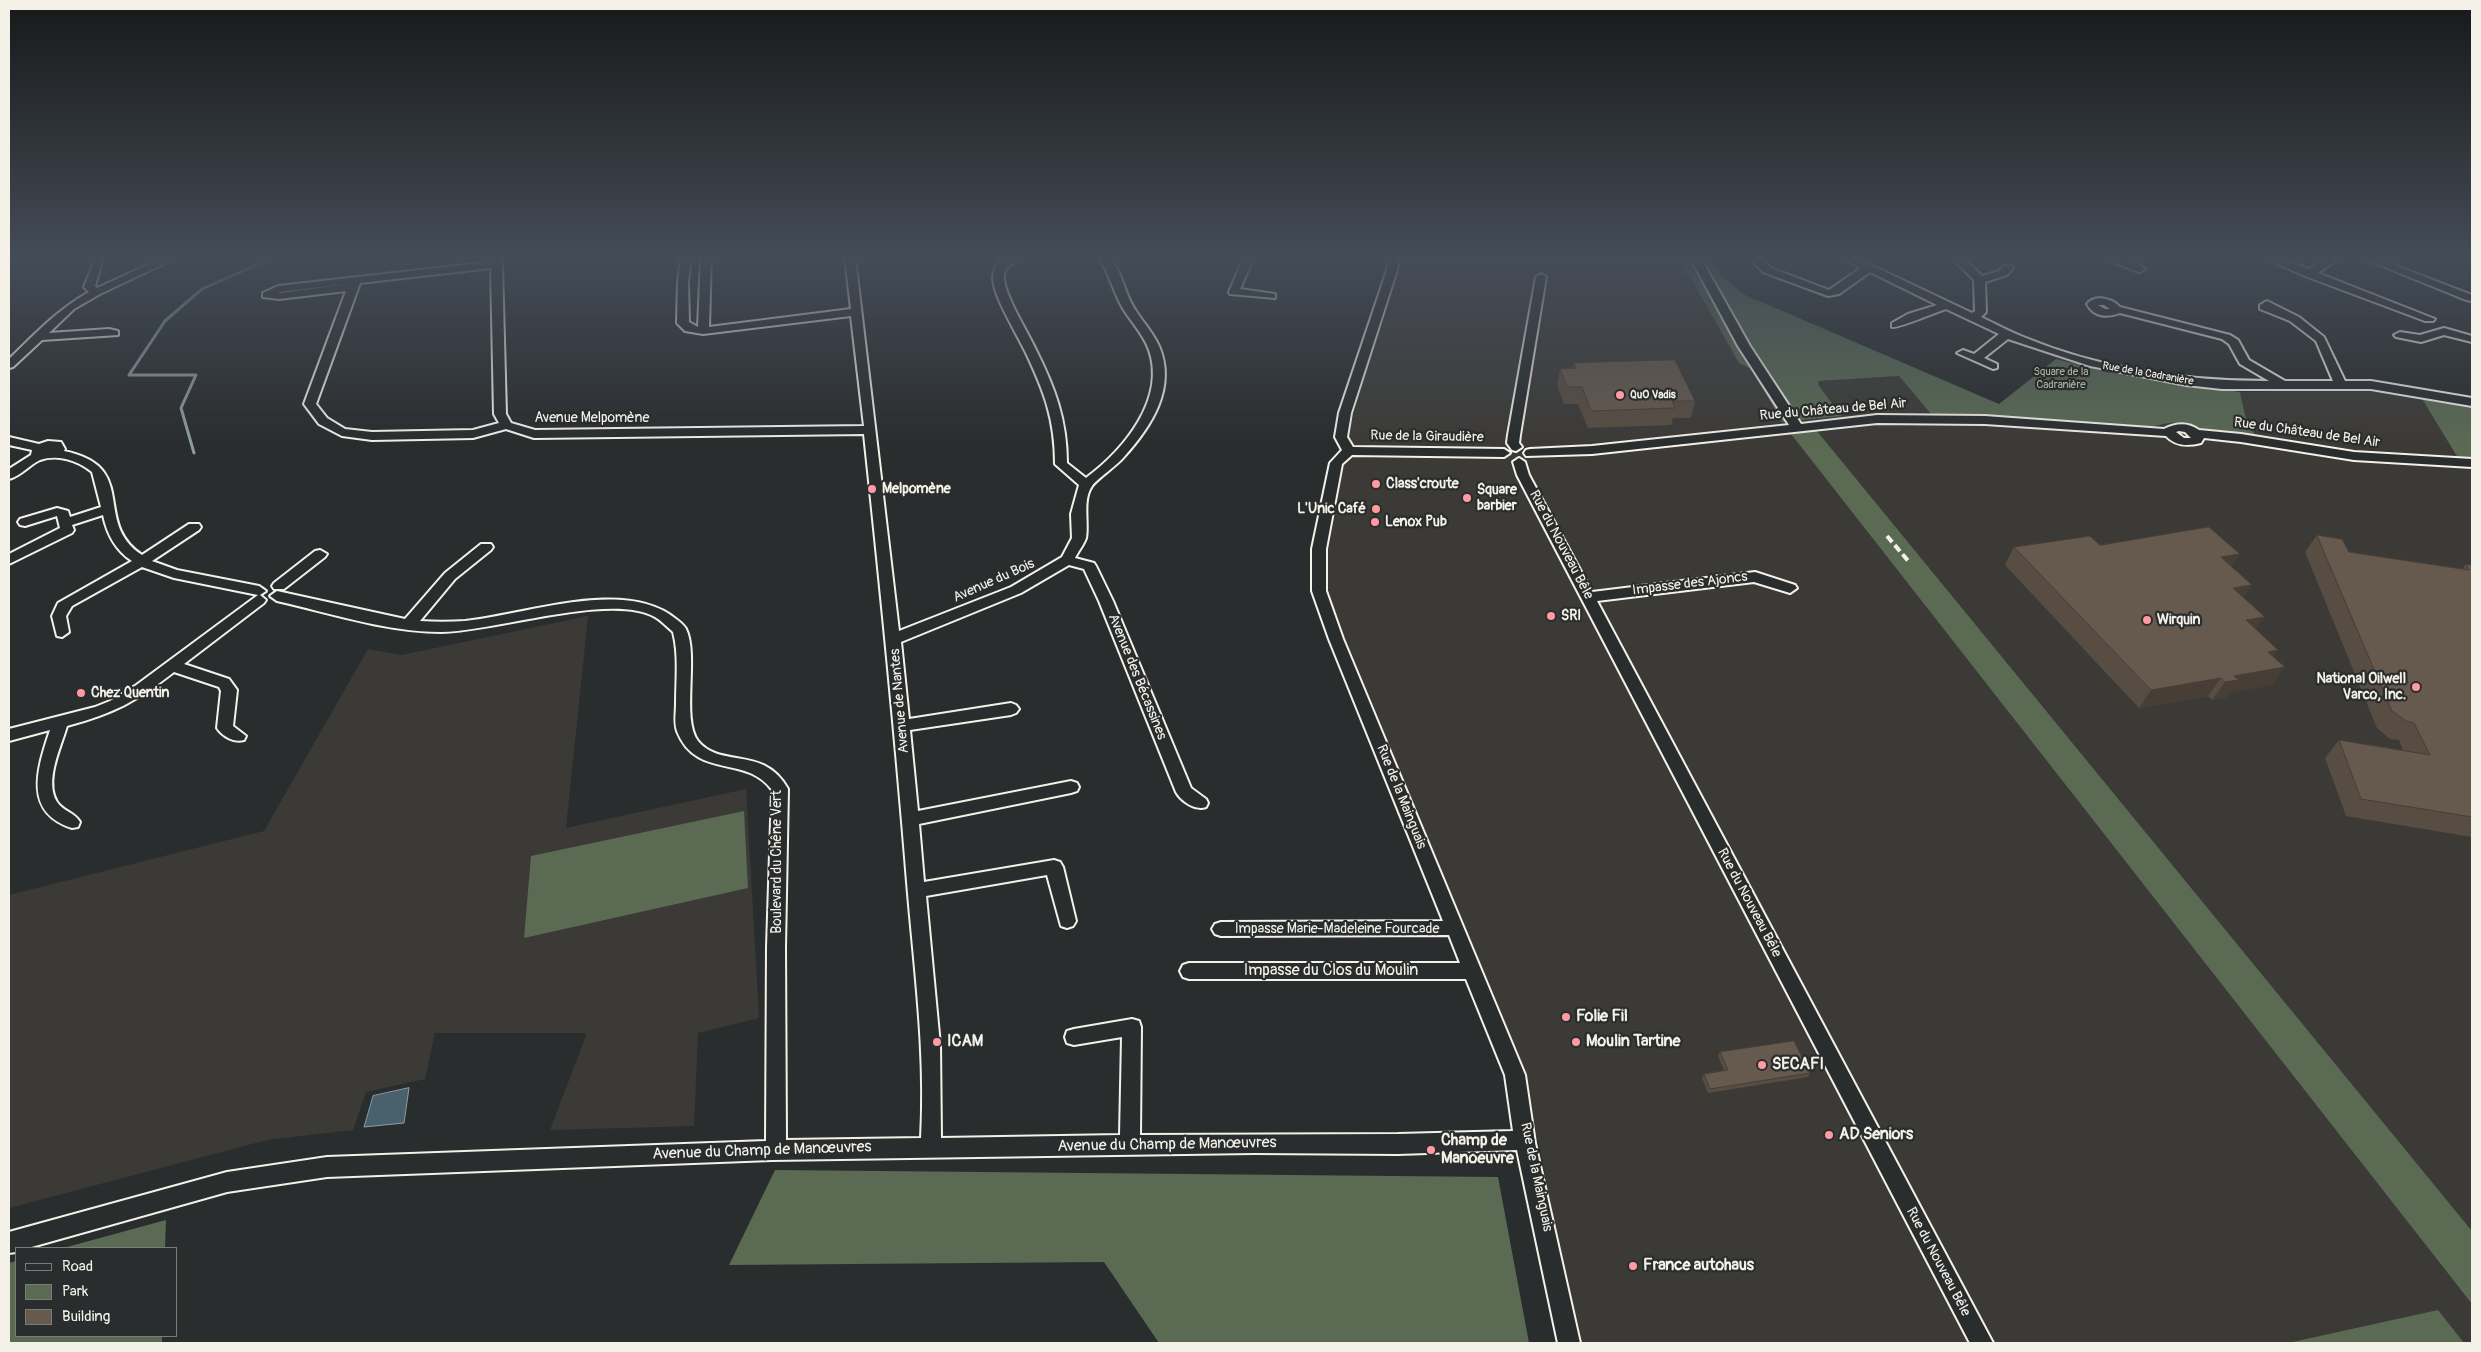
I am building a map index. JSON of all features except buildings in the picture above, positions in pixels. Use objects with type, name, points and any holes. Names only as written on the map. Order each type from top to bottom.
[{"type":"street","points":[[11,360],[55,320]]},
{"type":"street","points":[[341,320],[310,404],[323,421],[342,432],[372,436],[473,434],[506,425],[500,414],[498,320]]},
{"type":"street","points":[[683,320],[683,323],[689,329],[703,331],[791,320]]},
{"type":"street","points":[[703,320],[703,331]]},
{"type":"street","name":"Avenue de Nantes","points":[[857,320],[894,639],[902,726],[934,1105],[931,1147]]},
{"type":"street","points":[[1016,320],[1054,404],[1061,435],[1061,464],[1086,484],[1096,478],[1124,448],[1146,417],[1159,387],[1159,371],[1153,345],[1137,320]]},
{"type":"street","points":[[1350,451],[1341,437],[1344,413],[1375,320]]},
{"type":"street","name":"Rue du Nouveau Bêle","points":[[1534,320],[1513,443],[1522,454],[1523,475],[1982,1343]]},
{"type":"street","points":[[1730,320],[1744,346],[1797,427]]},
{"type":"street","points":[[1896,325],[1905,320]]},
{"type":"street","name":"Rue de la Cadranière","points":[[1978,320],[2062,356],[2119,370],[2214,384],[2382,386],[2472,402]]},
{"type":"street","points":[[2160,320],[2226,337],[2234,342],[2244,362],[2284,386]]},
{"type":"street","points":[[2295,320],[2320,340],[2334,377],[2342,385]]},
{"type":"street","points":[[2400,335],[2421,338],[2444,331],[2472,339]]},
{"type":"street","points":[[36,337],[114,333]]},
{"type":"street","points":[[1976,358],[2007,334]]},
{"type":"street","points":[[1963,353],[1993,366]]},
{"type":"street","name":"Rue du Château de Bel Air","points":[[1522,454],[1592,450],[1863,420],[1930,418],[2170,433],[2178,439],[2189,442],[2197,440],[2197,434],[2254,440],[2354,456],[2472,463]]},
{"type":"street","name":"Avenue Melpomène","points":[[506,425],[534,434],[870,430]]},
{"type":"street","points":[[9,441],[39,452]]},
{"type":"street","points":[[9,475],[39,452],[57,445],[58,448],[54,453],[91,464],[101,473],[110,524],[119,542],[142,560],[168,571],[268,600],[320,554]]},
{"type":"street","name":"Rue de la Giraudière","points":[[1350,451],[1504,453],[1509,448],[1522,454]]},
{"type":"street","name":"Rue de la Mainguais","points":[[1350,451],[1336,463],[1325,510],[1319,549],[1318,591],[1453,928],[1515,1075],[1521,1098],[1525,1140],[1554,1260],[1570,1343]]},
{"type":"street","name":"Avenue du Bois","points":[[894,639],[1016,590],[1046,575],[1067,560],[1079,538],[1078,514],[1086,484]]},
{"type":"street","points":[[65,522],[107,509]]},
{"type":"street","points":[[9,560],[67,530],[63,514],[57,512],[25,522]]},
{"type":"street","points":[[62,632],[59,611],[67,603],[142,560],[194,526]]},
{"type":"street","points":[[408,625],[450,576],[486,547]]},
{"type":"street","name":"Avenue des Bécassines","points":[[1067,560],[1089,566],[1106,602],[1184,792],[1200,803]]},
{"type":"street","name":"Impasse des Ajoncs","points":[[1588,597],[1755,577],[1790,588]]},
{"type":"street","name":"Boulevard du Chêne Vert","points":[[278,591],[408,625],[444,627],[473,625],[612,604],[652,610],[667,618],[680,629],[684,730],[690,743],[700,752],[717,760],[765,770],[775,778],[780,789],[776,947],[777,1137],[772,1150]]},
{"type":"street","points":[[9,735],[60,723],[115,705],[172,666],[259,596]]},
{"type":"street","points":[[172,666],[224,683],[229,690],[225,728],[238,736]]},
{"type":"street","points":[[902,726],[1011,710]]},
{"type":"street","points":[[60,723],[44,788],[50,807],[55,813],[72,822]]},
{"type":"street","points":[[910,819],[1071,787]]},
{"type":"street","points":[[916,891],[1054,867],[1066,921]]},
{"type":"street","name":"Impasse Marie-Madeleine Fourcade","points":[[1221,929],[1453,928]]},
{"type":"street","name":"Impasse du Clos du Moulin","points":[[1189,971],[1472,971]]},
{"type":"street","points":[[1074,1037],[1132,1027],[1130,1145]]},
{"type":"street","name":"Avenue du Champ de Manœuvres","points":[[9,1243],[96,1217],[227,1182],[327,1167],[772,1150],[1130,1145],[1398,1144],[1525,1140]]},
{"type":"shaded area","points":[[1380,320],[1715,320],[1739,362],[1751,368],[1779,419],[1842,415],[1819,386],[1818,381],[1899,376],[1931,414],[2153,427],[2166,422],[2185,423],[2204,431],[2254,435],[2245,415],[2240,392],[2377,390],[2419,394],[2458,458],[2472,459],[2472,1231],[1817,431],[1792,435],[2472,1304],[2472,1343],[1578,1343],[1539,1144],[1314,572],[1332,471],[1349,431]]},
{"type":"shaded area","points":[[588,616],[566,828],[746,789],[759,1018],[698,1033],[694,1126],[550,1130],[587,1033],[435,1033],[425,1079],[366,1092],[353,1130],[267,1140],[9,1208],[9,895],[264,831],[368,649],[402,655]]},
{"type":"green space","name":"Square de la Cadranière","points":[[1715,320],[1804,320],[1999,404],[2056,359],[2106,372],[2240,392],[2245,415],[2255,435],[2215,433],[2174,423],[2153,427],[1931,414],[1899,376],[1818,381],[1819,386],[1842,416],[1782,422],[1751,369],[1739,363]]},
{"type":"green space","points":[[2419,394],[2472,404],[2472,459],[2458,458]]},
{"type":"green space","points":[[1817,431],[2472,1231],[2472,1304],[1791,434]]},
{"type":"green space","points":[[744,811],[748,888],[524,938],[531,856]]},
{"type":"green space","points":[[775,1170],[1498,1177],[1529,1343],[1159,1343],[1104,1262],[729,1265]]},
{"type":"green space","points":[[166,1220],[165,1247],[67,1247]]},
{"type":"green space","points":[[15,1261],[15,1337],[162,1337],[162,1343],[9,1343],[9,1263]]},
{"type":"green space","points":[[2438,1310],[2464,1343],[2288,1343]]},
{"type":"water","points":[[409,1088],[404,1123],[364,1127],[373,1096]]},
{"type":"waterway","points":[[166,320],[129,375],[196,375],[181,408],[194,453]]},
{"type":"railway","points":[[1887,536],[1910,563]]},
{"type":"place","name":"QuO Vadis","points":[[1620,395]]},
{"type":"place","name":"Class'croute","points":[[1376,484]]},
{"type":"place","name":"Melpomène","points":[[872,489]]},
{"type":"place","name":"Square barbier","points":[[1467,498]]},
{"type":"place","name":"L'Unic Café","points":[[1376,509]]},
{"type":"place","name":"Lenox Pub","points":[[1375,522]]},
{"type":"place","name":"SRI","points":[[1551,616]]},
{"type":"place","name":"Wirquin","points":[[2147,620]]},
{"type":"place","name":"National Oilwell Varco, Inc.","points":[[2416,687]]},
{"type":"place","name":"Chez Quentin","points":[[81,693]]},
{"type":"place","name":"Folie Fil","points":[[1566,1017]]},
{"type":"place","name":"ICAM","points":[[937,1042]]},
{"type":"place","name":"Moulin Tartine","points":[[1576,1042]]},
{"type":"place","name":"SECAFI","points":[[1762,1065]]},
{"type":"place","name":"AD Seniors","points":[[1829,1135]]},
{"type":"place","name":"Champ de Manoeuvre","points":[[1431,1150]]},
{"type":"place","name":"France autohaus","points":[[1633,1266]]}]
